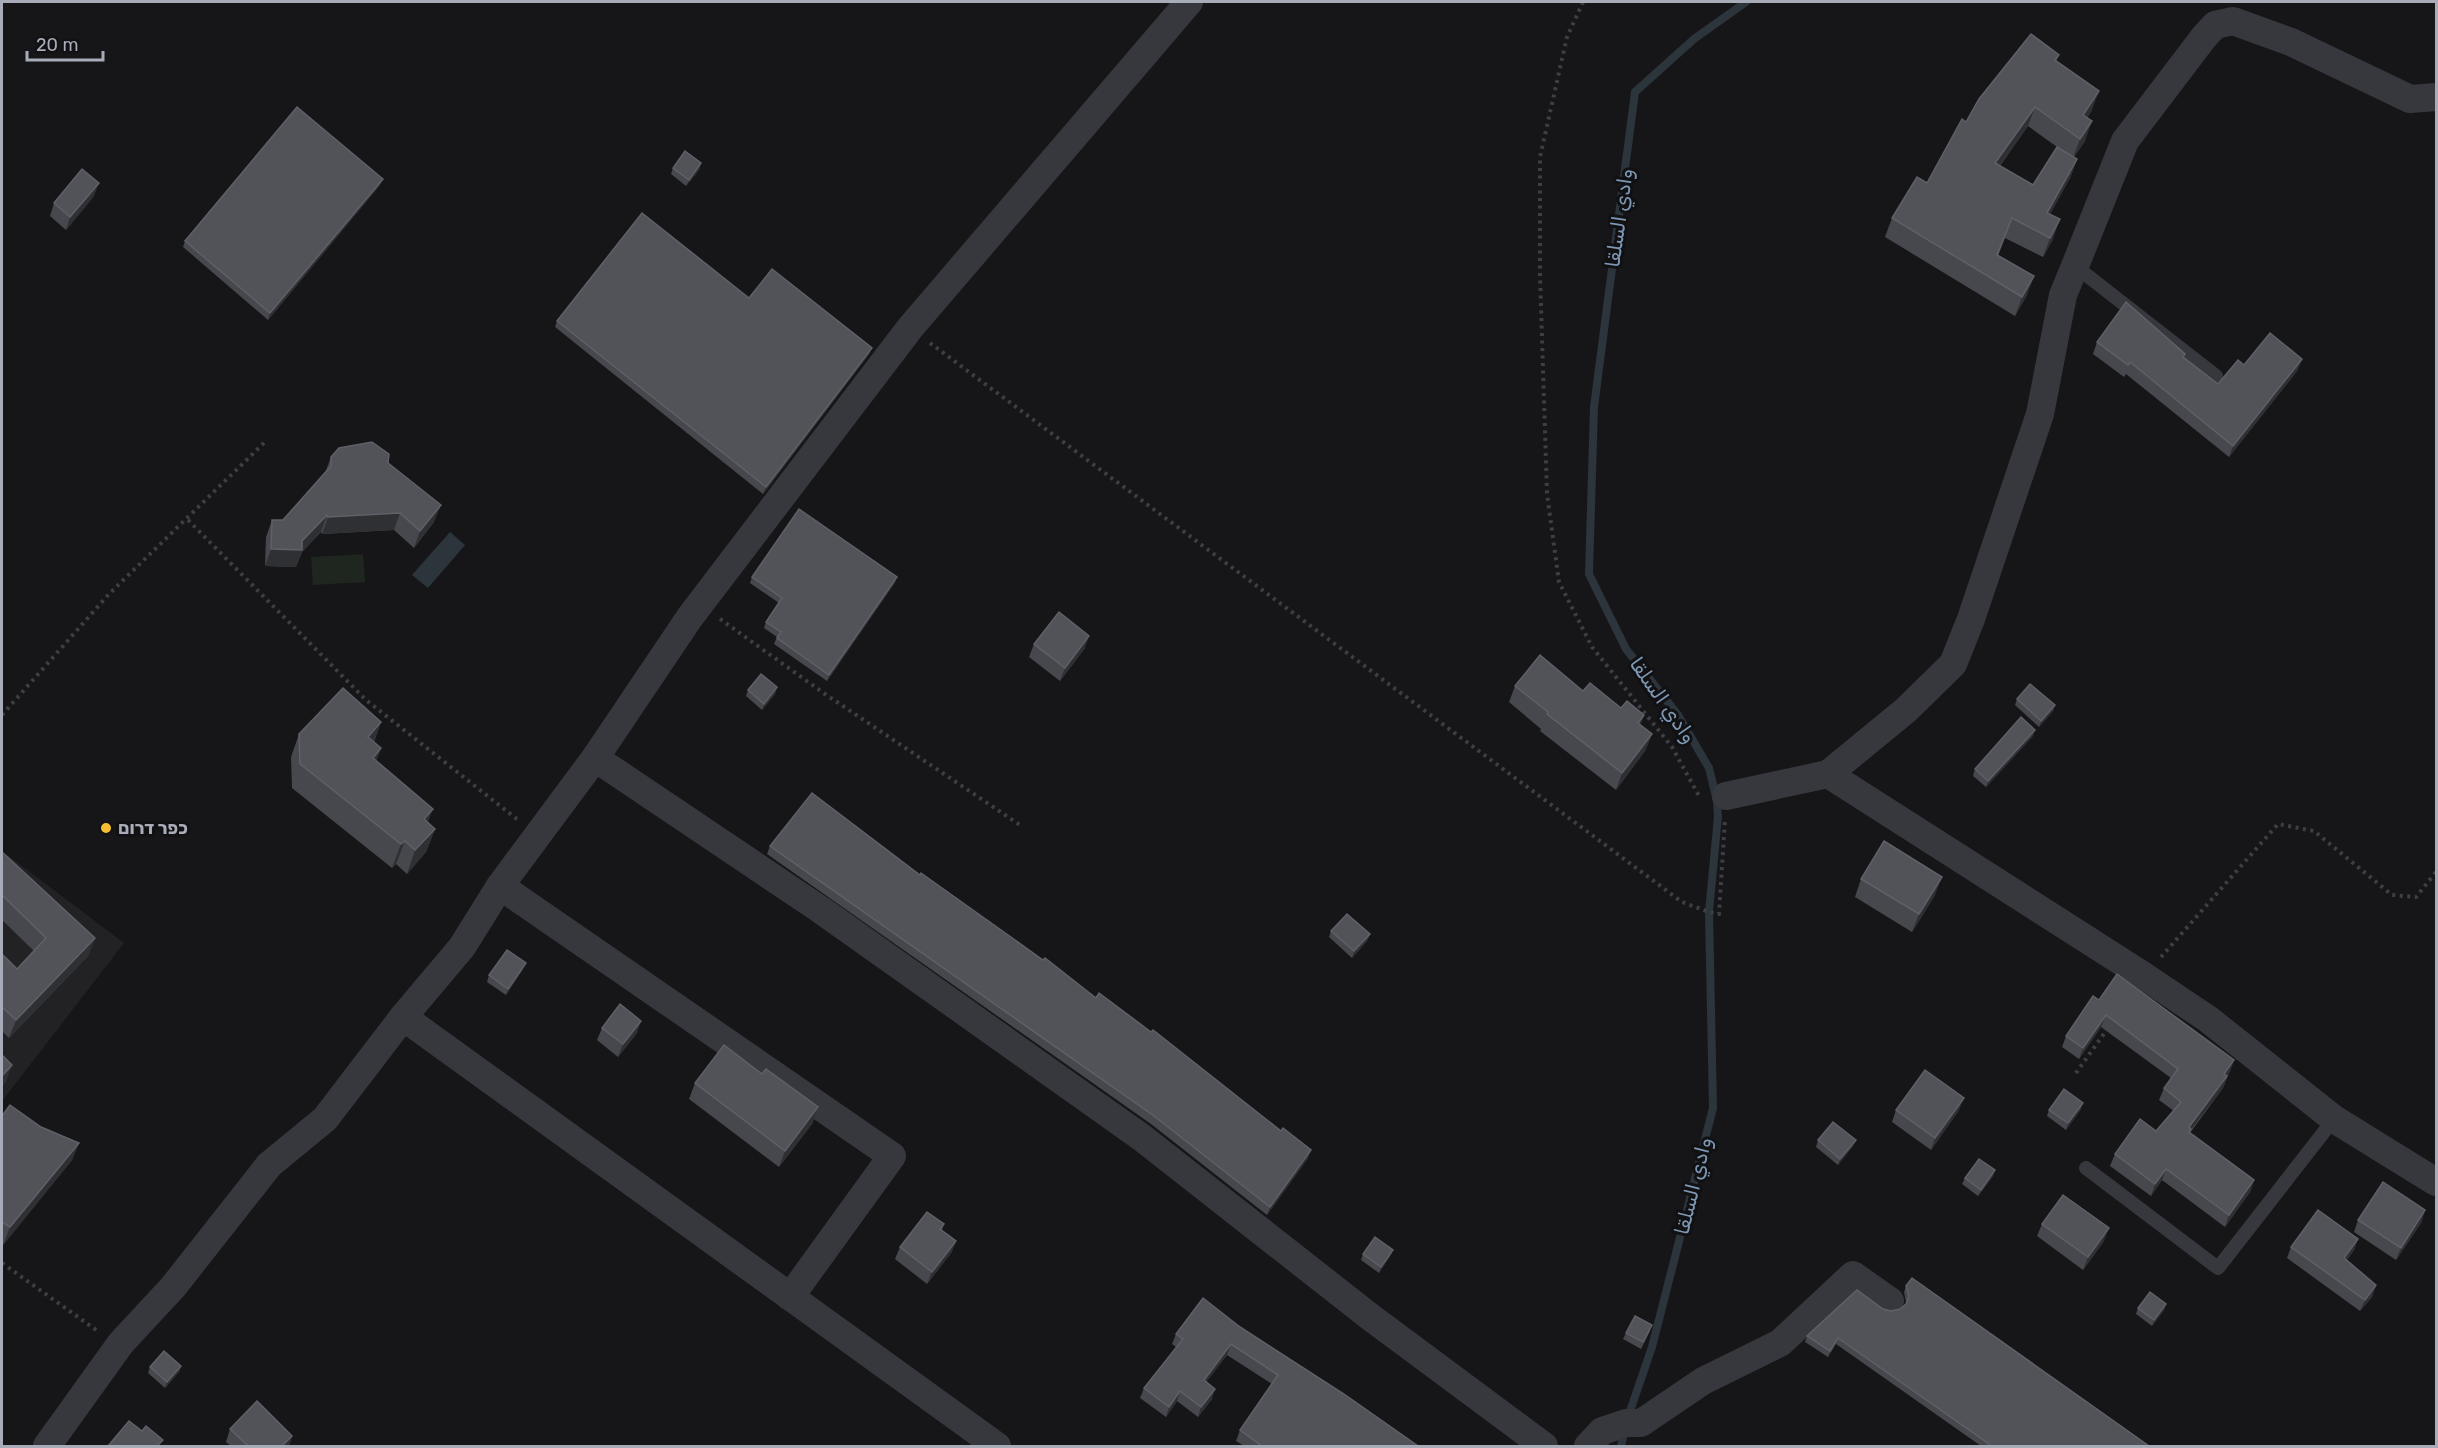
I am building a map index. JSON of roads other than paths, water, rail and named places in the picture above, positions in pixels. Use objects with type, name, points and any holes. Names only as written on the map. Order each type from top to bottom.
[{"type":"street","points":[[47,1446],[119,1346],[173,1287],[269,1165],[325,1119],[403,1017],[462,947],[500,886],[596,758],[700,604],[910,328],[1189,2]]},
{"type":"street","points":[[1726,796],[1828,774],[1906,710],[1953,664],[1975,608],[2040,414],[2063,295],[2125,141],[2215,25],[2233,21],[2290,42],[2410,99],[2436,97]]},
{"type":"street","points":[[596,758],[821,910],[1141,1137],[1369,1316],[1544,1446]]},
{"type":"street","points":[[1828,774],[2144,976],[2208,1019],[2334,1119],[2436,1182]]},
{"type":"street","points":[[500,886],[892,1156],[790,1297]]},
{"type":"street","points":[[403,1017],[998,1446]]},
{"type":"street","points":[[1588,1446],[1602,1431],[1626,1423],[1641,1424],[1702,1381],[1780,1343],[1853,1275],[1890,1300]]},
{"type":"lane","points":[[2075,266],[2216,376]]},
{"type":"lane","points":[[2086,1168],[2218,1268],[2334,1119]]},
{"type":"waterway","name":"وادي السلقا","points":[[1628,1417],[1652,1347],[1713,1108],[1709,912],[1718,816],[1709,768],[1678,715],[1626,649],[1589,574],[1594,407],[1635,92],[1694,39],[1746,2]]},
{"type":"waterway","name":"وادي السلقا","points":[[1621,1446],[1625,1429]]},
{"type":"place","name":"כפר דרום","points":[[106,828]]}]
